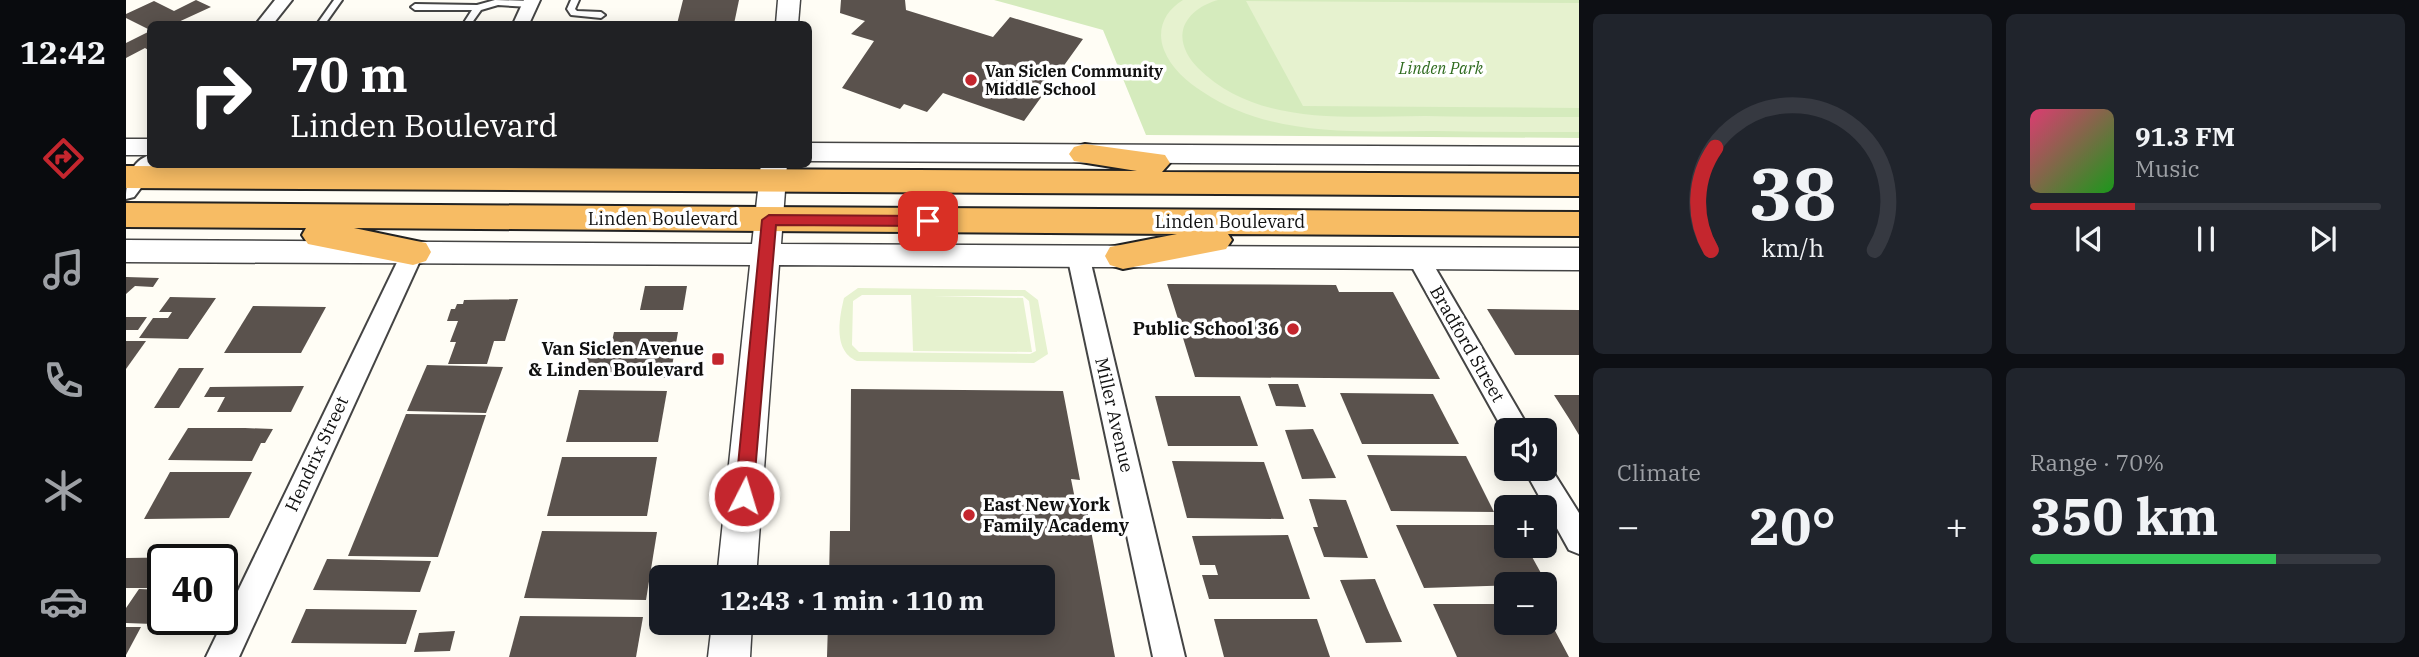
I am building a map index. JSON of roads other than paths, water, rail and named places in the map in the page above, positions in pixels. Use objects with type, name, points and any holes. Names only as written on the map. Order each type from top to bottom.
[{"type":"highway","points":[[1085,154],[1320,184]]},
{"type":"highway","points":[[135,177],[774,173],[1320,184],[1579,185]]},
{"type":"highway","name":"Linden Boulevard","points":[[126,215],[768,237],[1315,223],[1579,224]]},
{"type":"highway","points":[[214,216],[413,251]]},
{"type":"highway","points":[[1123,256],[1315,223]]},
{"type":"highway","points":[[1521,224],[1579,233]]},
{"type":"street","points":[[266,21],[284,0]]},
{"type":"street","points":[[787,21],[789,0]]},
{"type":"street","points":[[522,21],[531,2]]},
{"type":"street","points":[[126,148],[147,147]]},
{"type":"street","points":[[812,152],[1579,156]]},
{"type":"street","points":[[737,565],[774,173]]},
{"type":"street","name":"Linden Boulevard","points":[[126,251],[413,251],[768,237],[1078,255],[1579,259]]},
{"type":"street","name":"Hendrix Street","points":[[222,657],[413,251]]},
{"type":"street","name":"Miller Avenue","points":[[1078,255],[1169,657]]},
{"type":"street","name":"Bradford Street","points":[[1418,258],[1510,418]]},
{"type":"street","points":[[1545,481],[1579,540]]},
{"type":"street","points":[[729,657],[731,635]]},
{"type":"lane","points":[[323,21],[338,0]]},
{"type":"lane","points":[[575,0],[571,9],[574,13],[601,15]]},
{"type":"lane","points":[[415,7],[478,8],[497,2],[531,2]]},
{"type":"lane","points":[[469,21],[478,8]]},
{"type":"place","name":"Van Siclen Community Middle School","points":[[971,80]]},
{"type":"place","name":"Public School 36","points":[[1293,329]]},
{"type":"place","name":"Van Siclen Avenue & Linden Boulevard","points":[[718,359]]},
{"type":"place","name":"East New York Family Academy","points":[[969,515]]},
{"type":"park label","name":"Linden Park","points":[[1441,68]]}]
